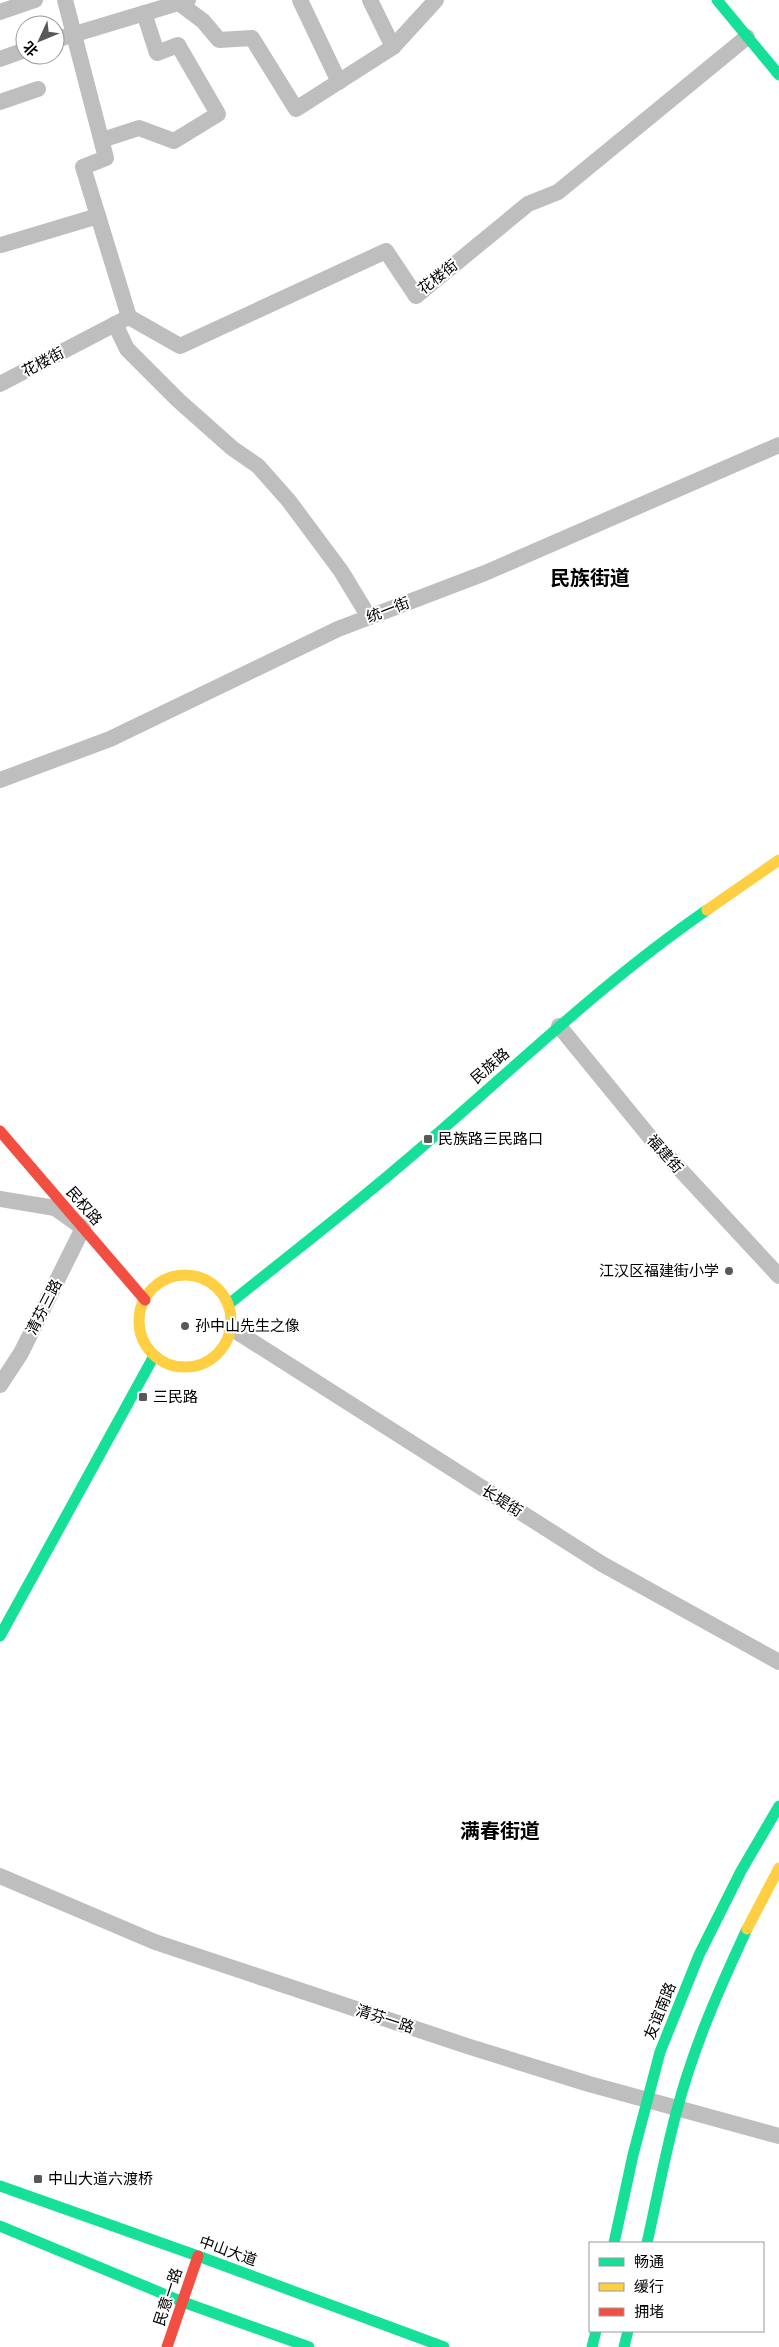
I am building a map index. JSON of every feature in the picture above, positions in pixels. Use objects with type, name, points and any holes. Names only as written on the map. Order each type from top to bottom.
[{"type":"main road","points":[[716,0],[779,75]]},
{"type":"main road","name":"民族路","points":[[229,1304],[402,1164],[559,1026],[682,926],[779,860]]},
{"type":"main road","name":"民权路","points":[[0,1131],[145,1300]]},
{"type":"main road","points":[[180,1274],[204,1278],[218,1287],[229,1304],[232,1318],[226,1344],[215,1357],[203,1364],[187,1368],[168,1364],[154,1356],[147,1347],[140,1332],[139,1312],[150,1289],[163,1279],[180,1274]]},
{"type":"main road","points":[[0,1636],[154,1356]]},
{"type":"main road","name":"友谊南路","points":[[614,2242],[660,2052],[699,1955],[741,1872],[779,1806]]},
{"type":"main road","points":[[647,2242],[677,2109],[690,2068],[727,1972],[765,1892],[779,1868]]},
{"type":"main road","name":"中山大道","points":[[0,2186],[198,2256],[444,2347]]},
{"type":"main road","points":[[0,2226],[183,2302],[309,2347]]},
{"type":"main road","name":"民意一路","points":[[167,2347],[198,2256]]},
{"type":"main road","points":[[592,2347],[596,2332]]},
{"type":"main road","points":[[624,2347],[628,2332]]},
{"type":"street","points":[[0,12],[35,0]]},
{"type":"street","points":[[65,0],[106,158],[82,167],[98,216],[127,349],[165,388],[232,448],[258,466],[294,507],[341,571],[369,617]]},
{"type":"street","points":[[300,0],[339,82]]},
{"type":"street","points":[[370,0],[393,47]]},
{"type":"street","points":[[65,36],[184,1],[219,40],[252,38],[296,110],[393,47],[436,0]]},
{"type":"street","points":[[102,140],[139,128],[174,141],[218,114],[178,44],[157,53],[144,13]]},
{"type":"street","name":"花楼街","points":[[0,384],[122,321],[180,346],[386,251],[416,296],[528,204],[558,192],[747,37]]},
{"type":"street","points":[[0,58],[15,53]]},
{"type":"street","points":[[0,102],[38,89]]},
{"type":"street","points":[[1,245],[98,216]]},
{"type":"street","name":"统一街","points":[[0,780],[110,739],[338,629],[485,574],[779,445]]},
{"type":"street","name":"福建街","points":[[559,1026],[649,1136],[779,1276]]},
{"type":"street","points":[[0,1199],[54,1208],[83,1228]]},
{"type":"street","name":"清芬三路","points":[[0,1384],[21,1353],[83,1228]]},
{"type":"street","name":"长堤街","points":[[231,1328],[602,1564],[779,1662]]},
{"type":"street","name":"清芬一路","points":[[0,1876],[155,1942],[467,2046],[677,2109],[779,2136]]},
{"type":"traffic: fast","points":[[717,0],[779,75]]},
{"type":"traffic: fast","points":[[229,1304],[381,1182],[589,1001],[628,969],[707,910]]},
{"type":"traffic: fast","points":[[0,1636],[154,1356]]},
{"type":"traffic: fast","points":[[614,2242],[633,2155],[660,2052],[699,1955],[741,1871],[779,1806]]},
{"type":"traffic: fast","points":[[647,2242],[683,2087],[708,2018],[747,1929]]},
{"type":"traffic: fast","points":[[0,2186],[198,2256],[444,2347]]},
{"type":"traffic: fast","points":[[0,2226],[183,2302],[309,2347]]},
{"type":"traffic: fast","points":[[592,2347],[596,2332]]},
{"type":"traffic: fast","points":[[624,2347],[628,2332]]},
{"type":"traffic: slow","points":[[707,910],[779,860]]},
{"type":"traffic: slow","points":[[185,1275],[203,1278],[218,1288],[228,1303],[231,1321],[228,1339],[218,1354],[203,1364],[185,1367],[167,1364],[152,1354],[142,1339],[139,1321],[142,1303],[152,1288],[167,1278],[185,1275]]},
{"type":"traffic: slow","points":[[747,1929],[779,1868]]},
{"type":"traffic: jam","points":[[0,1131],[145,1300]]},
{"type":"traffic: jam","points":[[167,2347],[198,2256]]},
{"type":"place","name":"民族路三民路口","points":[[428,1139]]},
{"type":"place","name":"江汉区福建街小学","points":[[729,1271]]},
{"type":"place","name":"孙中山先生之像","points":[[185,1326]]},
{"type":"place","name":"三民路","points":[[143,1397]]},
{"type":"place","name":"中山大道六渡桥","points":[[38,2179]]},
{"type":"district","name":"民族街道","points":[[590,578]]},
{"type":"district","name":"满春街道","points":[[500,1831]]}]
